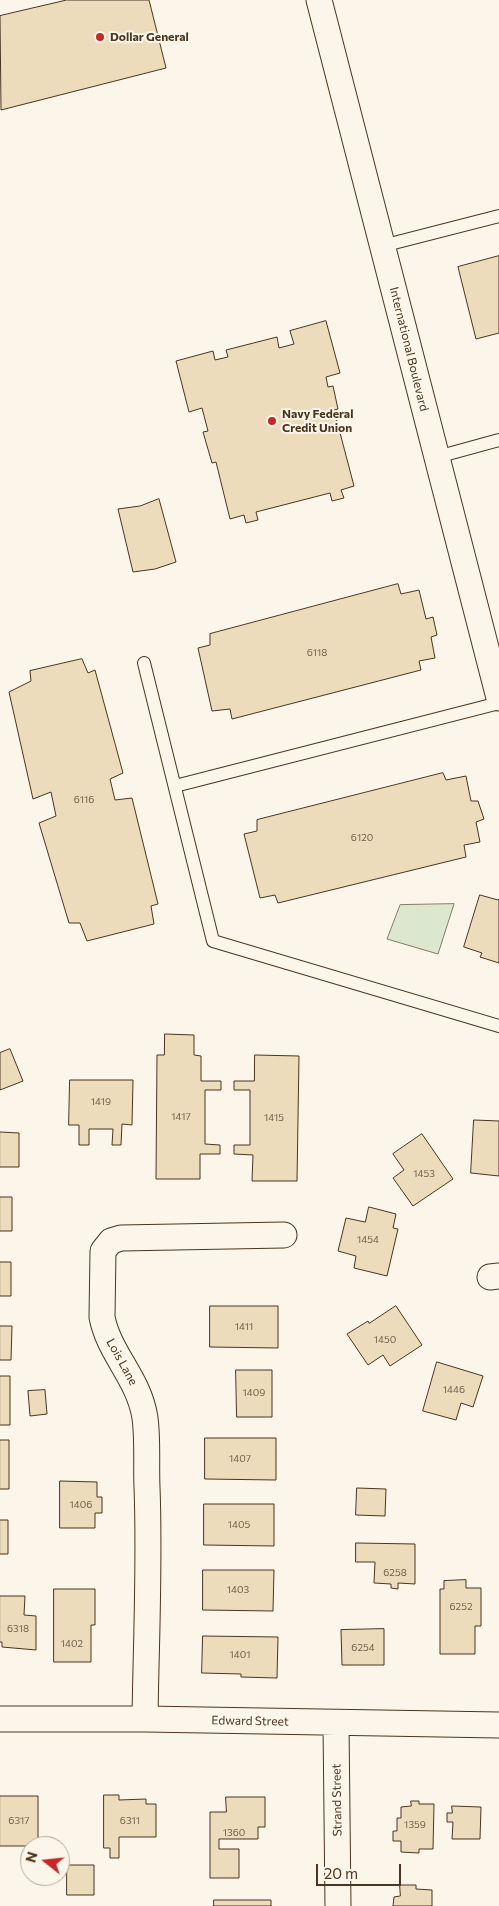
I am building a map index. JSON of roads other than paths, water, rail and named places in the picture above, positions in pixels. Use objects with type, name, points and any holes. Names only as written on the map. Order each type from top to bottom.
[{"type":"street","name":"International Boulevard","points":[[319,0],[499,698]]},
{"type":"street","name":"Lois Lane","points":[[145,1719],[148,1511],[145,1418],[138,1391],[112,1347],[104,1326],[104,1251],[110,1242],[122,1238],[284,1235]]},
{"type":"street","name":"Edward Street","points":[[0,1720],[145,1719],[499,1725]]},
{"type":"street","name":"Strand Street","points":[[336,1723],[338,1906]]},
{"type":"lane","points":[[382,246],[499,216]]},
{"type":"lane","points":[[436,457],[499,440]]},
{"type":"lane","points":[[144,664],[213,941],[499,1026]]},
{"type":"lane","points":[[175,786],[499,702]]},
{"type":"place","name":"Dollar General","points":[[100,37]]},
{"type":"place","name":"Navy Federal Credit Union","points":[[272,421]]}]
